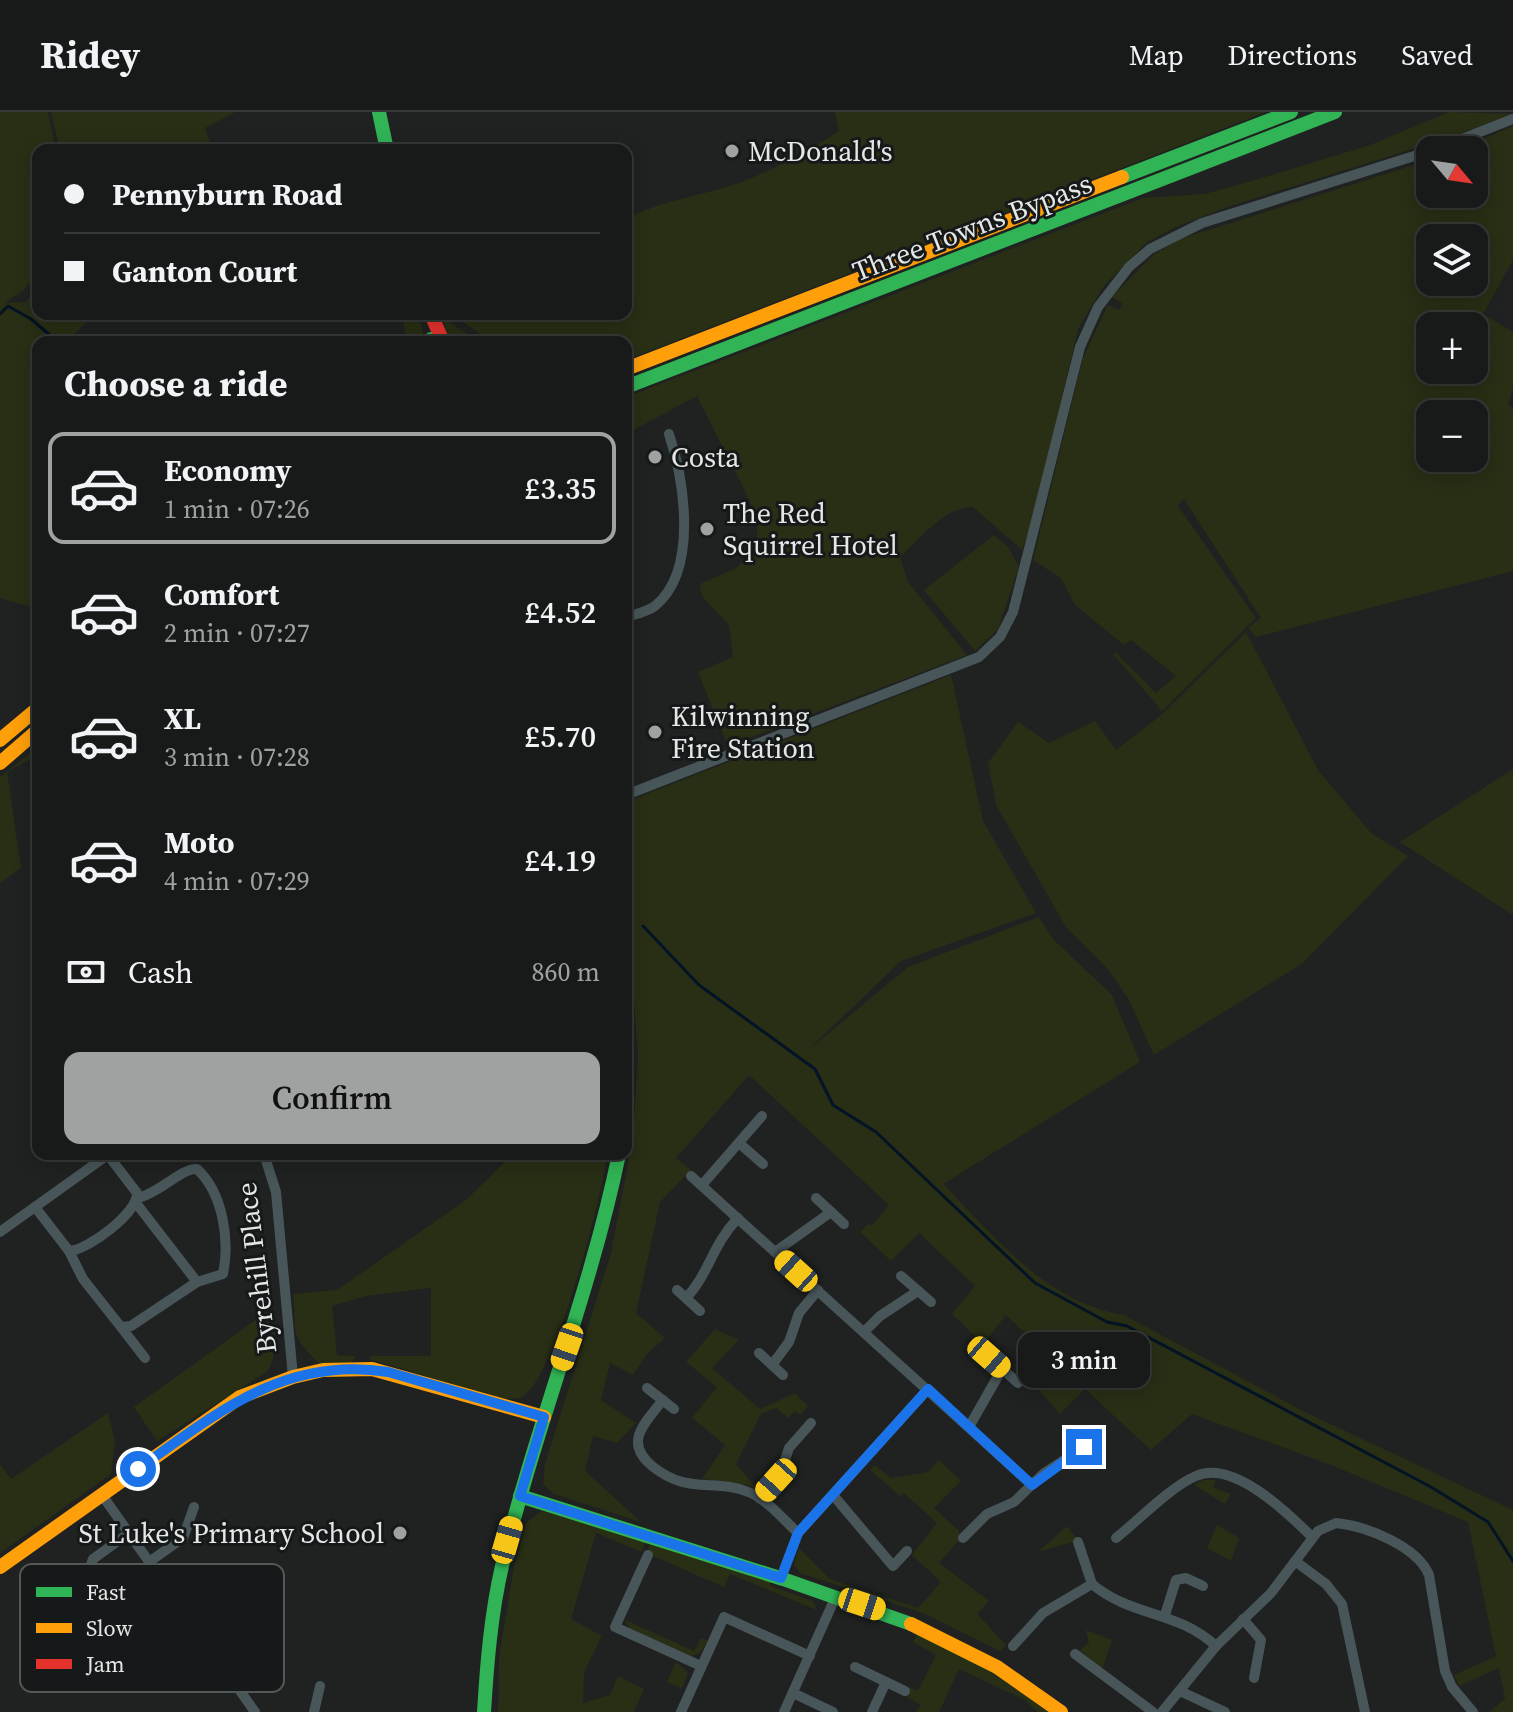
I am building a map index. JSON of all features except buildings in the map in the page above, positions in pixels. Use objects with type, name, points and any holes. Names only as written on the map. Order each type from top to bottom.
[{"type":"main road","points":[[379,112],[386,144]]},
{"type":"main road","name":"Three Towns Bypass","points":[[632,367],[1291,112]]},
{"type":"main road","name":"Three Towns Bypass","points":[[632,385],[1335,112]]},
{"type":"main road","points":[[0,740],[32,713]]},
{"type":"main road","points":[[0,763],[32,735]]},
{"type":"main road","points":[[484,1712],[494,1593],[544,1417],[599,1250],[618,1160]]},
{"type":"main road","points":[[0,1567],[240,1397],[293,1377],[323,1370],[361,1368],[388,1372],[544,1417]]},
{"type":"main road","points":[[520,1496],[888,1613],[958,1642],[1020,1679],[1061,1712]]},
{"type":"street","points":[[1470,136],[1513,119]]},
{"type":"street","points":[[632,793],[979,657],[1000,637],[1013,612],[1080,347],[1112,286],[1150,249],[1202,223],[1416,156]]},
{"type":"street","points":[[632,615],[651,609],[662,599],[678,561],[685,501],[669,434]]},
{"type":"street","points":[[702,1185],[762,1116]]},
{"type":"street","points":[[739,1143],[763,1164]]},
{"type":"street","points":[[0,1232],[100,1160]]},
{"type":"street","points":[[112,1160],[137,1201],[197,1282]]},
{"type":"street","name":"Byrehill Place","points":[[266,1160],[276,1192],[293,1377]]},
{"type":"street","points":[[69,1251],[84,1246],[120,1221],[137,1201],[162,1189],[185,1170],[197,1169],[204,1176],[219,1203],[225,1258],[223,1274],[197,1282],[131,1326],[121,1327]]},
{"type":"street","points":[[691,1176],[1032,1485]]},
{"type":"street","points":[[816,1198],[844,1224]]},
{"type":"street","points":[[35,1207],[69,1251],[83,1279],[145,1358]]},
{"type":"street","points":[[775,1252],[831,1212]]},
{"type":"street","points":[[686,1298],[699,1282],[716,1245],[738,1218]]},
{"type":"street","points":[[901,1276],[931,1302]]},
{"type":"street","points":[[677,1290],[700,1311]]},
{"type":"street","points":[[772,1365],[789,1342],[799,1313],[818,1290]]},
{"type":"street","points":[[864,1332],[880,1316],[918,1291]]},
{"type":"street","points":[[759,1353],[783,1375]]},
{"type":"street","points":[[989,1357],[1018,1383]]},
{"type":"street","points":[[969,1427],[1002,1369]]},
{"type":"street","points":[[647,1388],[674,1409]]},
{"type":"street","points":[[781,1578],[798,1533],[928,1389]]},
{"type":"street","points":[[663,1400],[636,1438],[642,1458],[678,1483],[743,1491],[760,1499],[798,1533]]},
{"type":"street","points":[[760,1499],[780,1475],[789,1448],[811,1423]]},
{"type":"street","points":[[1068,1433],[1097,1459]]},
{"type":"street","points":[[963,1538],[987,1514],[1014,1502],[1084,1447]]},
{"type":"street","points":[[1116,1538],[1189,1479],[1209,1473],[1224,1475],[1274,1499],[1312,1537]]},
{"type":"street","points":[[102,1495],[149,1562],[183,1538],[194,1507]]},
{"type":"street","points":[[833,1495],[893,1566],[907,1551]]},
{"type":"street","points":[[1162,1712],[1182,1692],[1216,1646],[1271,1593],[1312,1537],[1323,1527],[1341,1523],[1406,1547],[1417,1555],[1429,1575],[1448,1679],[1473,1712]]},
{"type":"street","points":[[92,1564],[95,1557],[129,1533]]},
{"type":"street","points":[[1078,1542],[1092,1584],[1128,1606],[1165,1615],[1197,1629],[1216,1646]]},
{"type":"street","points":[[648,1555],[615,1627],[701,1666]]},
{"type":"street","points":[[1295,1561],[1326,1584],[1342,1604],[1365,1712]]},
{"type":"street","points":[[1165,1615],[1176,1580],[1186,1578],[1203,1586]]},
{"type":"street","points":[[1013,1646],[1043,1613],[1092,1584]]},
{"type":"street","points":[[784,1712],[836,1596]]},
{"type":"street","points":[[681,1712],[724,1617],[810,1656]]},
{"type":"street","points":[[1243,1619],[1261,1640],[1254,1678]]},
{"type":"street","points":[[1075,1654],[1153,1712]]},
{"type":"street","points":[[855,1667],[905,1691]]},
{"type":"street","points":[[872,1712],[886,1682]]},
{"type":"street","points":[[314,1712],[320,1686]]},
{"type":"street","points":[[241,1692],[255,1712]]},
{"type":"street","points":[[1182,1692],[1225,1712]]},
{"type":"street","points":[[793,1693],[833,1712]]},
{"type":"green space","points":[[0,112],[48,112],[55,144],[32,144],[32,280],[23,291],[4,303],[26,302],[32,294],[32,320],[89,320],[72,336],[32,336],[32,607],[0,598]]},
{"type":"green space","points":[[51,112],[235,112],[205,128],[211,144],[59,144]]},
{"type":"green space","points":[[835,112],[1266,112],[632,358],[632,336],[484,336],[460,320],[632,320],[632,216],[739,183],[790,160],[839,131]]},
{"type":"green space","points":[[1449,112],[1513,114],[1454,136],[1416,136],[1416,148],[1230,206],[1173,228],[1146,243],[1103,287],[1078,329],[1034,517],[1022,550],[973,507],[962,508],[943,518],[900,557],[908,582],[967,655],[728,746],[698,672],[733,657],[729,625],[702,596],[700,584],[736,568],[756,550],[758,517],[697,396],[632,431],[632,395],[1143,198],[1205,194],[1370,145]]},
{"type":"green space","points":[[1513,126],[1513,260],[1484,312],[1416,312],[1416,384],[1488,384],[1488,317],[1513,332],[1513,389],[1508,404],[1513,409],[1513,571],[1256,637],[1248,628],[1261,618],[1184,499],[1178,506],[1256,618],[1162,711],[1113,654],[1115,652],[1156,693],[1176,676],[1131,640],[1124,645],[1075,605],[1061,578],[1033,560],[1083,358],[1108,305],[1119,310],[1123,304],[1112,297],[1153,255],[1180,239],[1416,164],[1416,208],[1488,208],[1488,137]]},
{"type":"green space","points":[[403,320],[420,320],[424,336],[406,336]]},
{"type":"green space","points":[[443,320],[470,336],[448,336]]},
{"type":"green space","points":[[994,535],[1008,547],[1019,567],[998,629],[975,651],[924,590]]},
{"type":"green space","points":[[1246,632],[1318,770],[1371,833],[1408,856],[1303,963],[1154,1055],[1129,1000],[1108,969],[1066,927],[996,805],[988,763],[1018,722],[1049,743],[1095,721],[1116,750],[1160,716]]},
{"type":"green space","points":[[951,675],[983,821],[1036,913],[901,961],[806,1052],[908,967],[1039,917],[1053,939],[1112,995],[1140,1062],[943,1184],[1024,1265],[1071,1297],[1124,1315],[1305,1412],[1513,1510],[1513,1712],[1489,1712],[1505,1699],[1499,1668],[1459,1686],[1454,1675],[1496,1656],[1468,1522],[1331,1465],[1192,1414],[1151,1450],[1085,1389],[1060,1414],[1039,1390],[1061,1367],[1006,1315],[983,1344],[952,1314],[975,1286],[919,1233],[891,1261],[860,1232],[868,1224],[872,1226],[889,1205],[749,1075],[676,1158],[691,1170],[660,1202],[636,1313],[665,1338],[647,1354],[633,1375],[610,1363],[601,1400],[636,1423],[617,1443],[593,1436],[585,1471],[641,1522],[554,1494],[543,1484],[545,1464],[611,1253],[629,1160],[632,1160],[638,1055],[632,976],[632,800]]},
{"type":"green space","points":[[32,752],[32,758],[7,772],[21,868],[0,883],[0,777]]},
{"type":"green space","points":[[1513,769],[1513,915],[1400,842]]},
{"type":"green space","points":[[507,1160],[606,1160],[587,1245],[561,1328],[532,1387],[519,1398],[486,1396],[370,1360],[370,1356],[431,1356],[431,1288],[366,1296],[332,1306],[337,1355],[356,1356],[351,1363],[319,1363],[298,1337],[293,1294],[337,1290],[466,1200]]},
{"type":"green space","points":[[271,1309],[276,1340],[268,1371],[157,1441],[134,1407]]},
{"type":"green space","points":[[715,1329],[739,1340],[712,1368],[760,1409],[795,1393],[808,1406],[800,1415],[795,1411],[788,1418],[776,1408],[761,1414],[736,1464],[758,1490],[748,1485],[702,1479],[725,1445],[692,1418],[717,1387],[686,1362]]},
{"type":"green space","points":[[108,1413],[115,1441],[111,1474],[0,1553],[0,1464],[11,1479]]},
{"type":"green space","points":[[939,1460],[961,1481],[934,1508],[959,1531],[960,1539],[939,1563],[989,1601],[977,1614],[1006,1645],[1000,1651],[923,1613],[800,1573],[794,1564],[799,1548],[830,1579],[918,1608],[941,1582],[912,1555],[937,1523],[904,1493],[900,1496],[870,1470],[875,1465],[891,1478],[928,1472]]},
{"type":"green space","points":[[1203,1480],[1216,1480],[1213,1487],[1231,1494],[1225,1504],[1194,1485]]},
{"type":"green space","points":[[541,1511],[646,1540],[642,1552],[596,1533],[571,1619],[602,1636],[584,1672],[583,1703],[610,1695],[618,1676],[644,1689],[634,1712],[498,1712],[499,1658],[513,1571],[526,1523]]},
{"type":"green space","points":[[1217,1525],[1239,1538],[1231,1561],[1207,1548]]},
{"type":"green space","points":[[1067,1526],[1076,1538],[1073,1542],[1038,1552]]},
{"type":"green space","points":[[651,1542],[769,1580],[771,1586],[813,1601],[817,1610],[730,1574],[724,1587],[646,1553]]},
{"type":"green space","points":[[625,1620],[694,1651],[701,1638],[708,1641],[700,1653],[691,1656],[630,1629]]},
{"type":"green space","points":[[1086,1630],[1112,1640],[1102,1669],[1080,1650],[1089,1643]]},
{"type":"green space","points":[[917,1635],[971,1657],[1052,1712],[1038,1712],[1025,1700],[959,1669],[939,1712],[916,1712],[921,1705],[905,1696],[909,1687],[918,1691],[936,1655],[913,1642]]},
{"type":"green space","points":[[676,1662],[688,1672],[682,1689],[667,1682]]},
{"type":"waterway","points":[[0,314],[8,306],[32,320]]},
{"type":"waterway","points":[[32,320],[51,336]]},
{"type":"waterway","points":[[643,926],[699,985],[815,1069],[833,1105],[876,1132],[1035,1283],[1107,1322],[1127,1326],[1431,1487],[1488,1522],[1513,1561]]},
{"type":"traffic: fast","points":[[379,112],[386,144]]},
{"type":"traffic: fast","points":[[1122,177],[1291,112]]},
{"type":"traffic: fast","points":[[632,385],[1335,112]]},
{"type":"traffic: fast","points":[[484,1712],[490,1639],[502,1566],[593,1258],[618,1160]]},
{"type":"traffic: fast","points":[[520,1496],[783,1579],[911,1624]]},
{"type":"traffic: slow","points":[[632,367],[1122,177]]},
{"type":"traffic: slow","points":[[0,740],[32,713]]},
{"type":"traffic: slow","points":[[0,763],[32,735]]},
{"type":"traffic: slow","points":[[0,1567],[240,1397],[293,1377],[323,1370],[372,1369],[544,1417]]},
{"type":"traffic: slow","points":[[911,1624],[997,1667],[1061,1712]]},
{"type":"traffic: jam","points":[[434,320],[440,336]]},
{"type":"place","name":"McDonald's","points":[[732,151]]},
{"type":"place","name":"Costa","points":[[655,457]]},
{"type":"place","name":"The Red Squirrel Hotel","points":[[707,529]]},
{"type":"place","name":"Kilwinning Fire Station","points":[[655,732]]},
{"type":"place","name":"St Luke's Primary School","points":[[400,1533]]},
{"type":"route","points":[[138,1469],[240,1397],[264,1387],[323,1370],[361,1368],[388,1372],[544,1417],[520,1496],[781,1578],[798,1533],[928,1389],[1032,1485],[1084,1447]]}]
